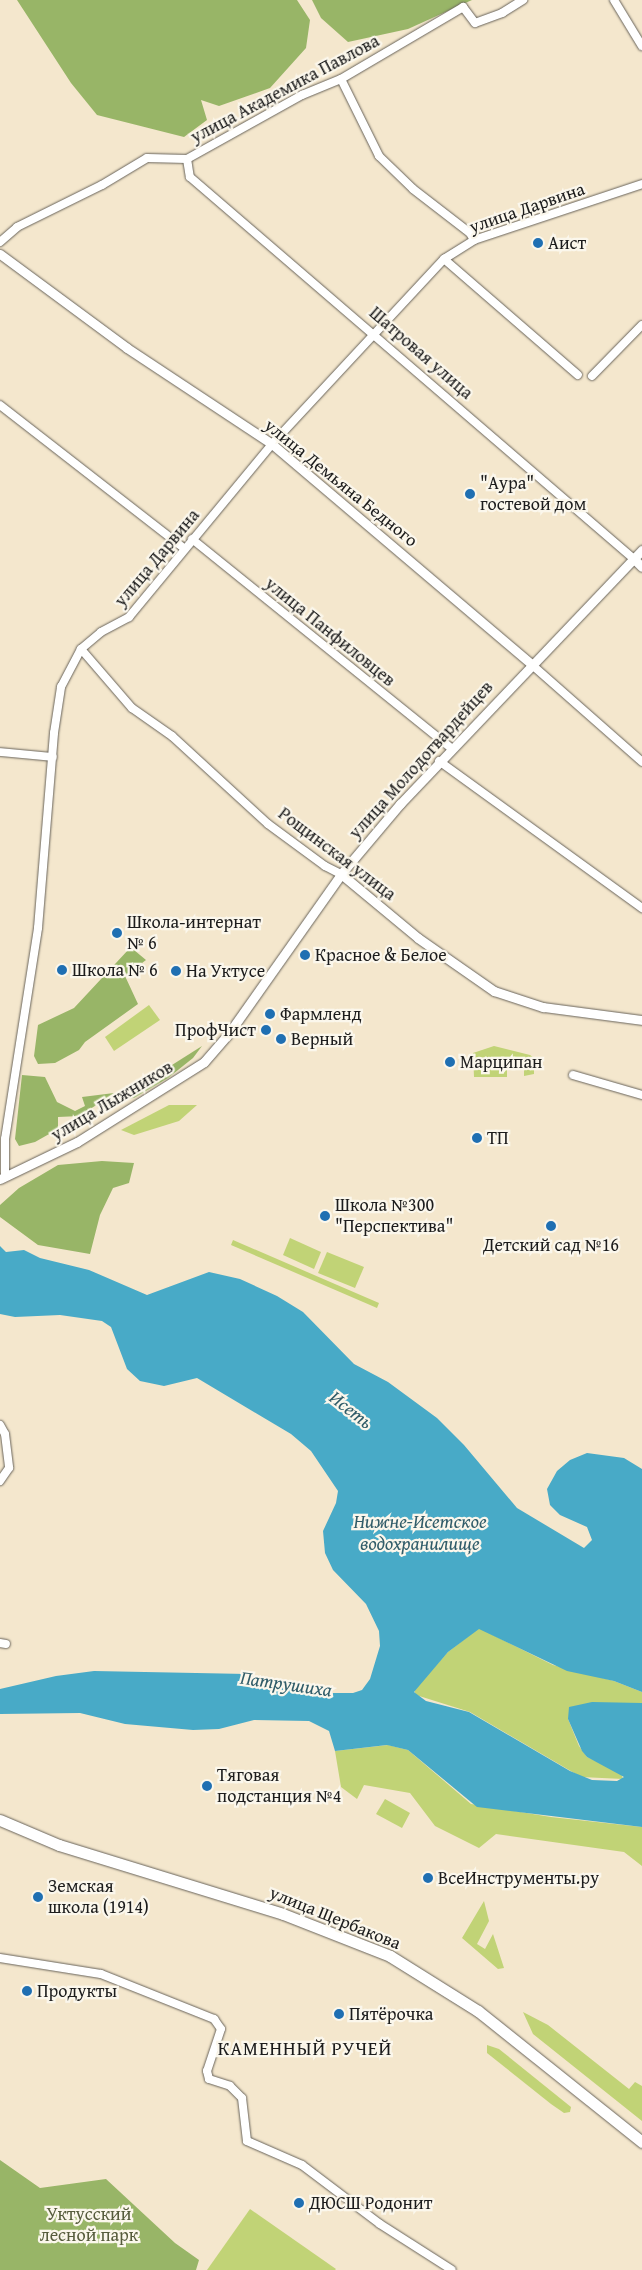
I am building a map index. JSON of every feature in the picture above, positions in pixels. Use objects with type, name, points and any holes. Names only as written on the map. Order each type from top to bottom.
[{"type":"main road","name":"улица Щербакова","points":[[0,1820],[59,1845],[283,1914],[390,1956],[485,2016],[642,2142]]},
{"type":"street","name":"улица Академика Павлова","points":[[0,242],[17,227],[102,185],[147,158],[187,159],[302,96],[341,79],[462,7],[474,23],[502,13],[524,0]]},
{"type":"street","points":[[614,0],[642,46]]},
{"type":"street","points":[[341,79],[379,156],[413,189],[470,233],[474,240]]},
{"type":"street","name":"Шатровая улица","points":[[187,159],[190,177],[374,333],[642,567]]},
{"type":"street","name":"улица Дарвина","points":[[3,1178],[5,1139],[38,928],[61,687],[81,649],[101,632],[129,618],[184,548],[272,444],[444,259],[474,240],[642,184]]},
{"type":"street","name":"улица Демьяна Бедного","points":[[0,254],[127,348],[272,444],[531,664],[642,762]]},
{"type":"street","points":[[444,259],[578,375]]},
{"type":"street","points":[[592,376],[642,325]]},
{"type":"street","points":[[0,405],[184,548]]},
{"type":"street","name":"улица Панфиловцев","points":[[192,539],[450,748]]},
{"type":"street","name":"улица Молодогвардейцев","points":[[229,1033],[341,874],[450,748],[642,550]]},
{"type":"street","name":"Рощинская улица","points":[[81,649],[132,708],[172,736],[268,824],[325,866],[341,874],[418,938],[494,991],[543,1007],[642,1020]]},
{"type":"street","points":[[0,752],[53,757]]},
{"type":"street","points":[[439,761],[642,908]]},
{"type":"street","name":"улица Лыжников","points":[[3,1178],[77,1142],[180,1079],[204,1062],[229,1033]]},
{"type":"street","points":[[574,1075],[642,1095]]},
{"type":"street","points":[[0,1425],[5,1434],[9,1468],[0,1480]]},
{"type":"street","points":[[0,1958],[101,1974],[214,2020],[221,2029],[207,2070],[209,2079],[230,2086],[242,2098],[247,2141],[302,2165],[380,2224],[429,2252],[452,2270]]},
{"type":"green space","points":[[17,0],[297,0],[310,20],[306,48],[270,88],[219,106],[201,100],[207,120],[184,137],[97,115],[71,83]]},
{"type":"green space","points":[[312,0],[472,0],[408,29],[348,42],[321,18]]},
{"type":"green space","points":[[129,949],[134,950],[146,960],[125,976],[138,1004],[85,1042],[79,1050],[55,1063],[38,1064],[34,1056],[38,1025],[74,1008]]},
{"type":"green space","points":[[149,1005],[160,1020],[114,1051],[105,1037]]},
{"type":"green space","points":[[202,1046],[193,1058],[168,1078],[134,1098],[126,1099],[134,1089]]},
{"type":"green space","points":[[494,1046],[530,1055],[534,1058],[534,1074],[524,1076],[524,1070],[507,1069],[507,1077],[474,1077],[473,1053]]},
{"type":"green space","points":[[22,1075],[45,1077],[57,1102],[75,1111],[85,1106],[82,1097],[114,1093],[80,1116],[58,1117],[58,1129],[35,1142],[19,1146],[15,1139]]},
{"type":"green space","points":[[169,1105],[197,1105],[179,1121],[134,1135],[121,1130]]},
{"type":"green space","points":[[102,1161],[134,1163],[129,1183],[113,1188],[100,1215],[90,1254],[38,1245],[0,1217],[0,1205],[19,1188],[58,1165]]},
{"type":"green space","points":[[290,1238],[321,1252],[314,1269],[283,1255]]},
{"type":"green space","points":[[233,1240],[379,1303],[377,1308],[231,1245]]},
{"type":"green space","points":[[327,1252],[364,1267],[355,1288],[318,1273]]},
{"type":"green space","points":[[479,1628],[553,1665],[614,1681],[642,1692],[642,1703],[623,1703],[568,1719],[579,1746],[587,1757],[621,1773],[623,1779],[581,1777],[470,1712],[416,1695],[414,1690],[448,1652]]},
{"type":"green space","points":[[388,1745],[408,1750],[471,1804],[551,1817],[642,1827],[642,1866],[624,1852],[496,1834],[479,1848],[435,1826],[410,1793],[364,1785],[357,1799],[341,1787],[335,1751]]},
{"type":"green space","points":[[385,1799],[410,1813],[402,1828],[376,1814]]},
{"type":"green space","points":[[484,1901],[489,1921],[477,1944],[485,1949],[493,1934],[504,1968],[498,1969],[462,1938]]},
{"type":"green space","points":[[523,2012],[548,2025],[629,2089],[635,2082],[642,2086],[642,2121],[533,2034]]},
{"type":"green space","points":[[487,2045],[499,2049],[571,2107],[570,2112],[564,2113],[551,2104],[487,2053]]},
{"type":"green space","name":"Уктусский лесной парк","points":[[0,2160],[40,2188],[106,2179],[175,2243],[199,2260],[196,2270],[0,2270]]},
{"type":"green space","points":[[250,2209],[336,2269],[207,2270]]},
{"type":"water","name":"Нижне-Исетское водохранилище","points":[[0,1246],[6,1252],[24,1250],[40,1258],[89,1270],[147,1295],[209,1272],[240,1279],[277,1296],[303,1312],[354,1364],[388,1382],[437,1418],[464,1445],[517,1508],[584,1548],[592,1540],[587,1527],[560,1515],[550,1505],[547,1489],[557,1471],[570,1460],[587,1453],[624,1458],[642,1469],[642,1692],[614,1681],[567,1671],[479,1629],[448,1652],[414,1692],[426,1701],[469,1712],[570,1771],[592,1780],[617,1781],[624,1777],[587,1757],[582,1751],[568,1719],[569,1707],[592,1702],[642,1703],[642,1827],[477,1807],[408,1750],[387,1745],[335,1751],[329,1731],[309,1721],[254,1720],[219,1729],[193,1730],[125,1724],[80,1713],[0,1714],[0,1689],[56,1676],[94,1671],[247,1674],[313,1693],[353,1693],[362,1690],[370,1679],[380,1646],[379,1631],[366,1604],[333,1570],[325,1553],[323,1531],[336,1503],[338,1491],[311,1451],[291,1434],[197,1378],[164,1386],[140,1381],[127,1369],[111,1327],[102,1321],[60,1315],[15,1317],[0,1314]]},
{"type":"place","name":"Аист","points":[[538,243]]},
{"type":"place","name":"\"Аура\" гостевой дом","points":[[470,494]]},
{"type":"place","name":"Школа-интернат № 6","points":[[117,933]]},
{"type":"place","name":"Красное & Белое","points":[[305,955]]},
{"type":"place","name":"Школа № 6","points":[[62,970]]},
{"type":"place","name":"На Уктусе","points":[[176,971]]},
{"type":"place","name":"Фармленд","points":[[270,1014]]},
{"type":"place","name":"ПрофЧист","points":[[266,1030]]},
{"type":"place","name":"Верный","points":[[281,1039]]},
{"type":"place","name":"Марципан","points":[[450,1062]]},
{"type":"place","name":"ТП","points":[[477,1138]]},
{"type":"place","name":"Школа №300 \"Перспектива\"","points":[[325,1216]]},
{"type":"place","name":"Детский сад №16","points":[[551,1226]]},
{"type":"place","name":"Тяговая подстанция №4","points":[[207,1786]]},
{"type":"place","name":"ВсеИнструменты.ру","points":[[428,1878]]},
{"type":"place","name":"Земская школа (1914)","points":[[38,1897]]},
{"type":"place","name":"Продукты","points":[[27,1991]]},
{"type":"place","name":"Пятёрочка","points":[[339,2014]]},
{"type":"place","name":"ДЮСШ Родонит","points":[[299,2203]]},
{"type":"district","name":"КАМЕННЫЙ РУЧЕЙ","points":[[305,2049]]},
{"type":"water label","name":"Исеть","points":[[351,1410]]},
{"type":"water label","name":"Патрушиха","points":[[286,1684]]}]
